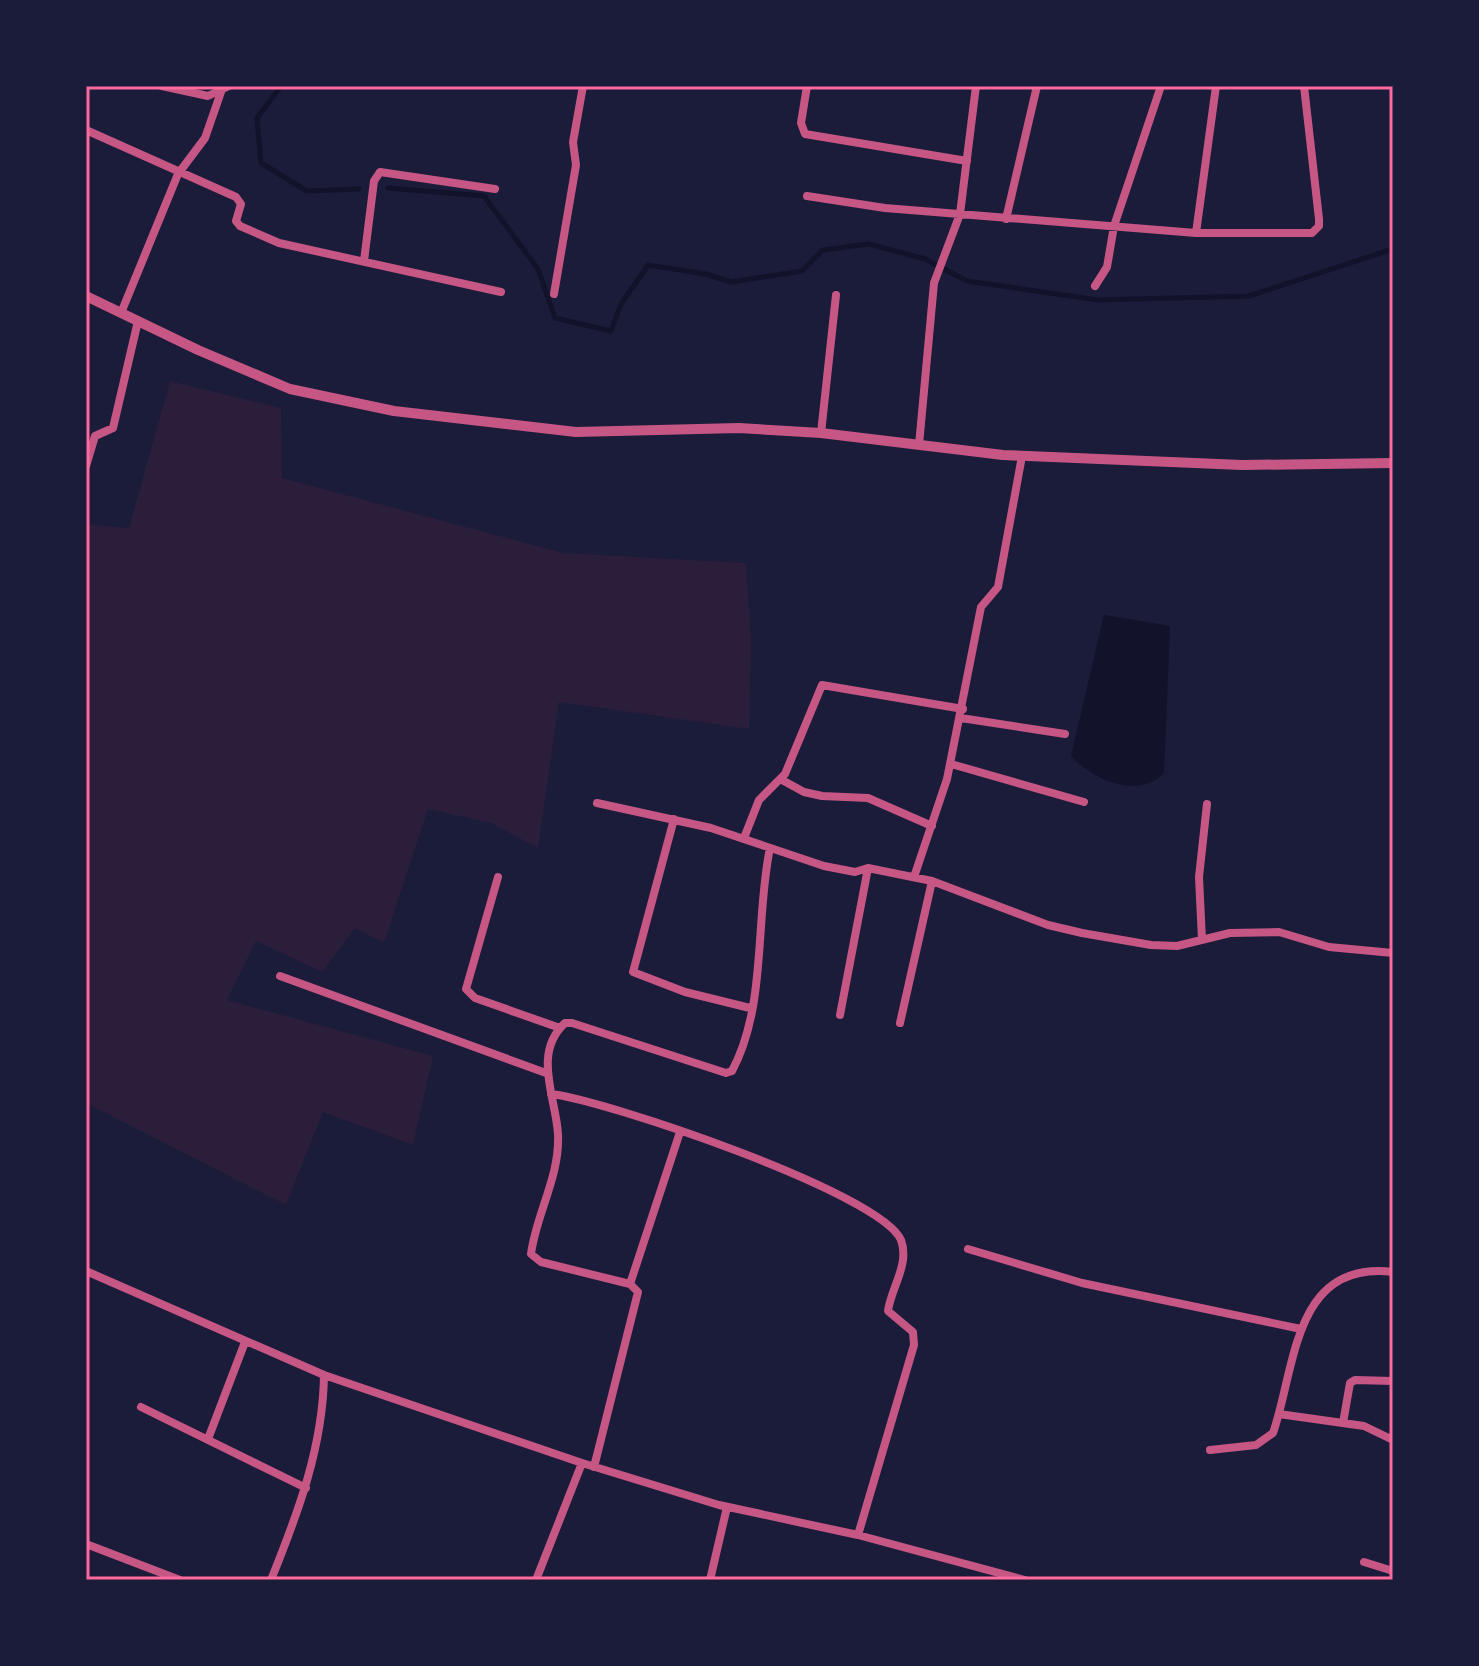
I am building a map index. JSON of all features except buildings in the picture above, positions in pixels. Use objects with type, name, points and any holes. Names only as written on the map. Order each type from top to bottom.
[{"type":"street","points":[[162,86],[191,95],[225,89]]},
{"type":"street","points":[[554,294],[576,165],[573,142],[583,86]]},
{"type":"street","points":[[807,86],[801,123],[805,134],[967,161]]},
{"type":"street","points":[[919,445],[934,283],[943,252],[960,214],[976,86]]},
{"type":"street","points":[[1006,219],[1037,86]]},
{"type":"street","points":[[1095,286],[1107,267],[1114,226],[1161,86]]},
{"type":"street","points":[[1196,233],[1216,86]]},
{"type":"street","points":[[807,196],[885,208],[1196,233],[1316,231],[1319,219],[1304,86]]},
{"type":"street","points":[[121,313],[178,174],[205,138],[225,89]]},
{"type":"street","points":[[86,130],[240,200],[236,221],[240,226],[279,243],[501,292]]},
{"type":"street","points":[[364,261],[374,181],[380,172],[495,189]]},
{"type":"street","points":[[821,433],[836,295]]},
{"type":"street","points":[[86,296],[290,389],[394,411],[576,432],[739,428],[821,433],[1022,456],[1242,465],[1393,463]]},
{"type":"street","points":[[86,466],[95,436],[113,428],[138,321]]},
{"type":"street","points":[[914,877],[951,764],[981,607],[998,587],[1022,456]]},
{"type":"street","points":[[744,838],[763,794],[782,780],[822,685],[1065,734]]},
{"type":"street","points":[[951,764],[1084,802]]},
{"type":"street","points":[[782,780],[804,792],[822,796],[868,798],[932,826]]},
{"type":"street","points":[[597,803],[674,819],[855,872],[868,868],[932,881],[1048,925],[1082,933],[1151,945],[1177,946],[1230,933],[1279,932],[1329,947],[1393,953]]},
{"type":"street","points":[[1202,940],[1199,877],[1207,804]]},
{"type":"street","points":[[674,819],[633,972],[685,992],[750,1008]]},
{"type":"street","points":[[498,877],[466,989],[475,998],[560,1028],[572,1023],[726,1073],[735,1065],[750,1008],[770,848]]},
{"type":"street","points":[[840,1015],[868,868]]},
{"type":"street","points":[[900,1023],[932,881]]},
{"type":"street","points":[[280,976],[546,1073]]},
{"type":"street","points":[[560,1028],[546,1073],[558,1137],[556,1162],[531,1254],[541,1262],[630,1284],[638,1292],[594,1467]]},
{"type":"street","points":[[551,1094],[583,1099],[744,1152],[795,1173],[890,1228],[900,1239],[901,1269],[888,1311],[913,1332],[914,1345],[858,1535]]},
{"type":"street","points":[[630,1284],[680,1132]]},
{"type":"street","points":[[968,1249],[1082,1283],[1301,1329]]},
{"type":"street","points":[[86,1271],[324,1375],[594,1467],[727,1507],[858,1535],[1025,1580]]},
{"type":"street","points":[[1210,1450],[1265,1440],[1273,1433],[1301,1329],[1311,1308],[1345,1277],[1358,1272],[1393,1272]]},
{"type":"street","points":[[208,1439],[245,1342]]},
{"type":"street","points":[[271,1580],[306,1488],[322,1423],[324,1375]]},
{"type":"street","points":[[1343,1423],[1350,1383],[1355,1380],[1393,1381]]},
{"type":"street","points":[[141,1407],[306,1488]]},
{"type":"street","points":[[1279,1414],[1364,1426],[1393,1440]]},
{"type":"street","points":[[536,1580],[582,1463]]},
{"type":"street","points":[[710,1580],[727,1507]]},
{"type":"street","points":[[86,1544],[180,1580]]},
{"type":"street","points":[[1364,1562],[1393,1571]]},
{"type":"shaded area","points":[[170,381],[281,408],[282,478],[563,553],[746,563],[751,640],[749,729],[559,702],[538,848],[491,823],[428,809],[384,943],[355,928],[322,972],[256,941],[227,1000],[433,1056],[413,1145],[323,1112],[286,1205],[86,1103],[86,524],[129,528]]},
{"type":"shaded area","points":[[1104,615],[1170,626],[1164,773],[1141,785],[1116,784],[1103,779],[1071,756]]},
{"type":"waterway","points":[[281,86],[257,118],[261,163],[307,191],[359,189]]},
{"type":"waterway","points":[[388,188],[484,196],[538,269],[555,318],[611,331],[621,304],[648,265],[706,274],[731,282],[802,271],[823,250],[869,244],[925,259],[967,281],[1098,300],[1249,296],[1393,249]]}]
